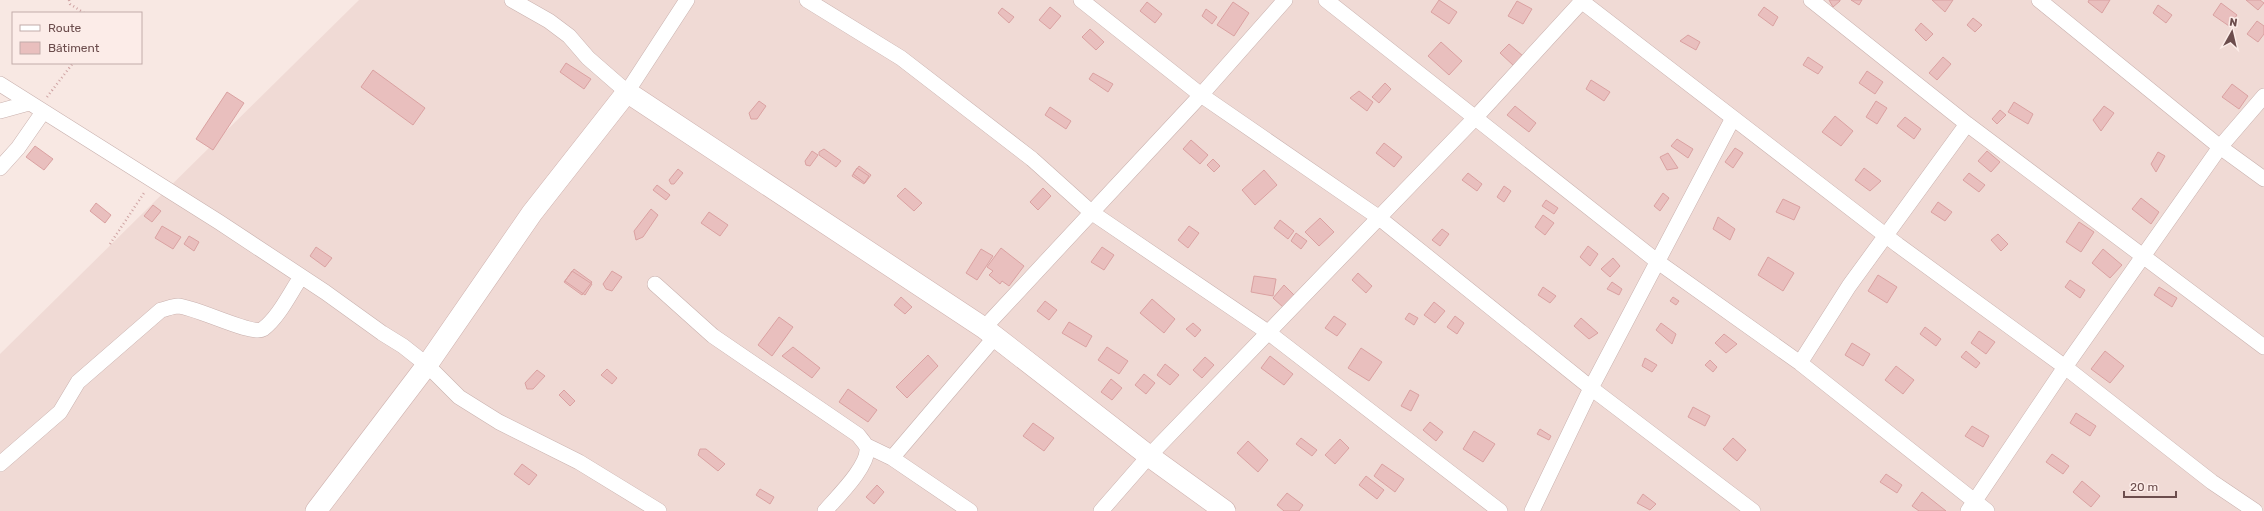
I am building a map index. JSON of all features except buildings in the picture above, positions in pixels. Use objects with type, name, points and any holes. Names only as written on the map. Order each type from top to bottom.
[{"type":"street","points":[[512,0],[539,17],[549,21],[569,36],[588,58],[626,92],[990,333],[1149,456],[1225,511]]},
{"type":"street","points":[[535,0],[539,17]]},
{"type":"street","points":[[316,511],[427,365],[532,213],[626,92],[687,0]]},
{"type":"street","points":[[807,0],[901,58],[949,93],[1032,159],[1091,212],[1269,334],[1500,511]]},
{"type":"street","points":[[1080,0],[1201,94],[1378,217],[1592,388],[1753,511]]},
{"type":"street","points":[[892,458],[990,333],[1091,212],[1201,94],[1285,0]]},
{"type":"street","points":[[1326,0],[1658,262],[1800,363],[1971,507],[1987,511]]},
{"type":"street","points":[[1101,511],[1149,456],[1269,334],[1378,217],[1475,118],[1582,0],[1885,235],[2065,367],[2212,482],[2255,511]]},
{"type":"street","points":[[1811,0],[1966,124],[2264,347]]},
{"type":"street","points":[[2047,2],[2220,147],[2264,179]]},
{"type":"street","points":[[0,84],[219,222],[403,346],[427,365],[459,397],[499,422],[579,462],[659,511]]},
{"type":"street","points":[[1971,507],[2065,367],[2220,147],[2264,96]]},
{"type":"street","points":[[0,111],[37,108]]},
{"type":"street","points":[[0,168],[18,148],[37,108]]},
{"type":"street","points":[[1532,511],[1592,388],[1733,118]]},
{"type":"street","points":[[1800,363],[1849,286],[1966,124]]},
{"type":"street","points":[[0,464],[60,412],[78,382],[161,310],[178,306],[215,316],[257,331],[263,328],[278,311],[301,277]]},
{"type":"street","points":[[655,284],[713,336],[858,435],[867,446],[892,458],[970,511]]},
{"type":"street","points":[[826,511],[861,467],[867,453],[867,446]]},
{"type":"path","points":[[70,0],[70,4],[82,12]]},
{"type":"path","points":[[37,108],[72,64]]},
{"type":"path","points":[[110,244],[153,181]]},
{"type":"shaded area","points":[[359,0],[2264,0],[2264,511],[0,511],[0,354]]}]
